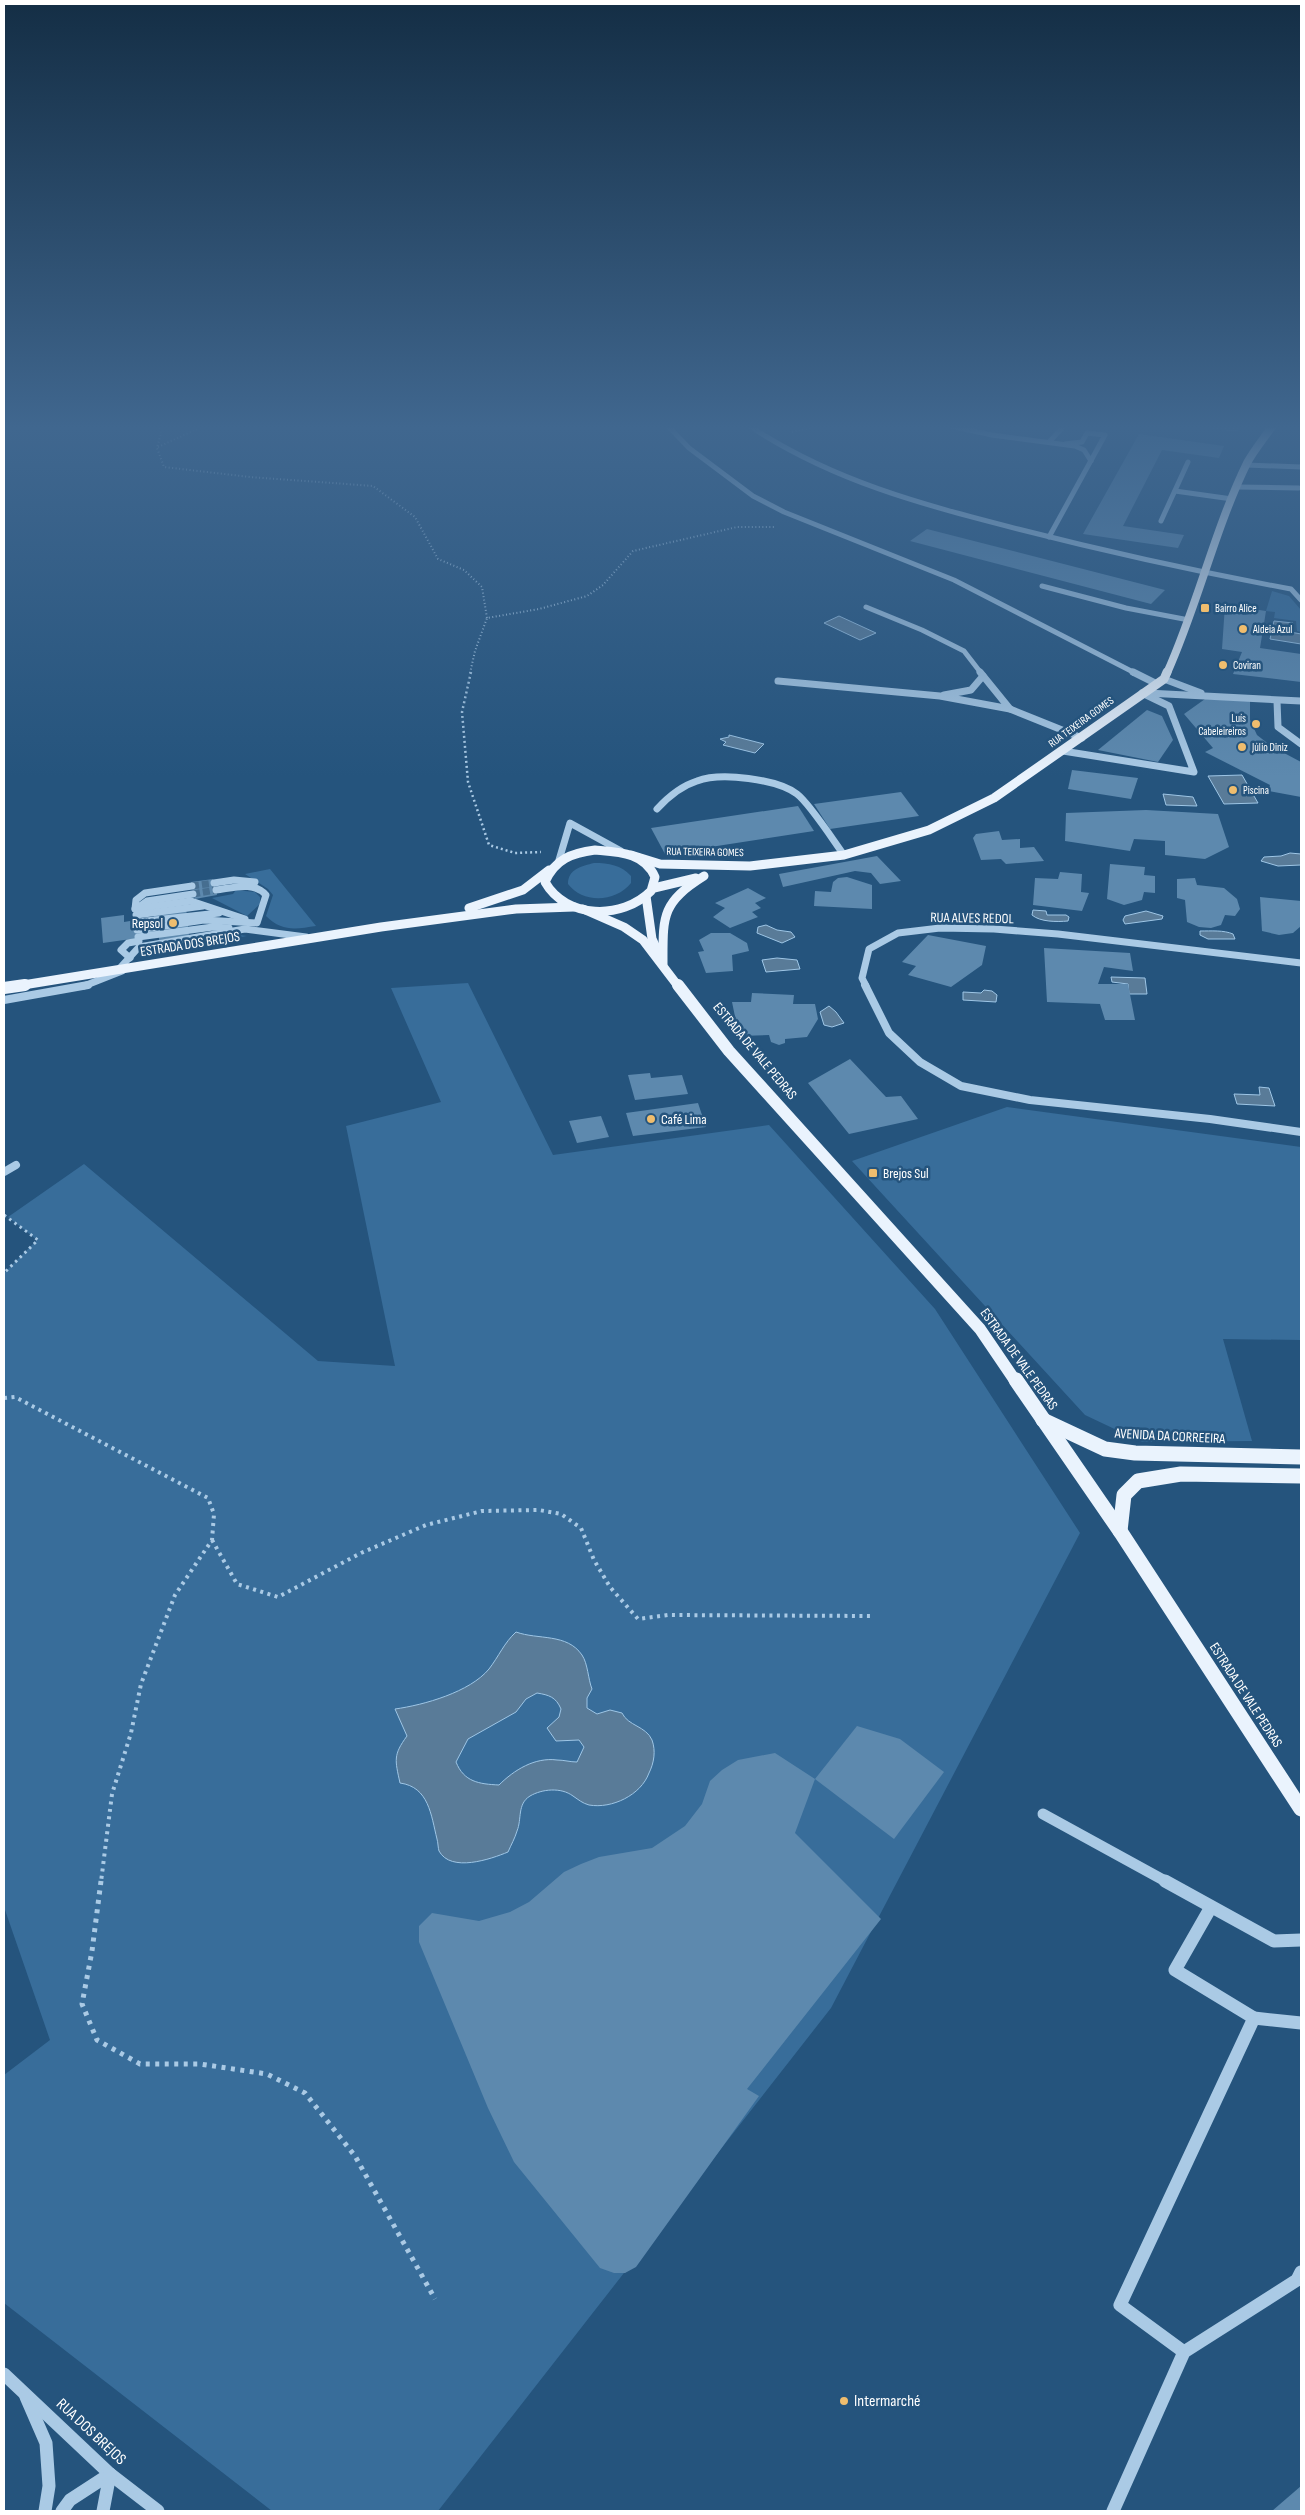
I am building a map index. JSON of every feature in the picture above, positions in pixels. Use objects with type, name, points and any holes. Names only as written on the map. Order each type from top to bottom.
[{"type":"main road","points":[[1160,681],[1189,620],[1216,542]]},
{"type":"main road","name":"RUA TEIXEIRA GOMES","points":[[654,888],[750,866],[844,855],[929,830],[966,814],[994,798],[1082,738],[1160,681]]},
{"type":"main road","points":[[559,860],[580,852],[621,851],[645,862],[653,871],[656,881],[654,888]]},
{"type":"main road","name":"RUA TEIXEIRA GOMES","points":[[631,855],[660,864],[750,866]]},
{"type":"main road","name":"ESTRADA DOS BREJOS","points":[[381,927],[486,904],[523,890],[559,860]]},
{"type":"main road","name":"ESTRADA DE VALE PEDRAS","points":[[549,870],[545,882],[548,891],[562,903],[624,927],[644,940],[730,1051],[980,1330],[1120,1531],[1301,1809]]},
{"type":"main road","points":[[663,964],[663,926],[666,908],[676,894],[704,876]]},
{"type":"main road","name":"ESTRADA DOS BREJOS","points":[[4,988],[120,969],[133,962],[516,909],[578,908],[608,910],[626,907],[646,896],[654,888]]},
{"type":"main road","name":"ESTRADA DE VALE PEDRAS","points":[[646,896],[652,940],[663,964]]},
{"type":"main road","name":"AVENIDA DA CORREEIRA","points":[[1043,1420],[1105,1448],[1135,1452],[1301,1456]]},
{"type":"main road","points":[[1120,1531],[1124,1495],[1138,1481],[1181,1474],[1301,1476]]},
{"type":"street","points":[[861,542],[954,580],[1160,681],[1208,696]]},
{"type":"street","points":[[1072,542],[1205,573],[1291,589],[1301,588]]},
{"type":"street","points":[[1042,586],[1126,608],[1189,620]]},
{"type":"street","points":[[1291,589],[1301,600]]},
{"type":"street","points":[[866,607],[922,630],[964,651],[1010,709]]},
{"type":"street","points":[[940,696],[971,690],[983,676]]},
{"type":"street","points":[[778,681],[940,696],[1010,709],[1082,738]]},
{"type":"street","points":[[1142,693],[1301,701]]},
{"type":"street","points":[[1063,751],[1194,772],[1169,706],[1142,693]]},
{"type":"street","points":[[1276,701],[1278,727],[1301,744]]},
{"type":"street","points":[[658,809],[671,794],[698,780],[743,778],[763,781],[782,786],[798,795],[844,855]]},
{"type":"street","points":[[559,860],[570,823],[621,851]]},
{"type":"street","points":[[215,886],[260,888],[266,896],[257,923]]},
{"type":"street","points":[[133,962],[121,950],[128,943],[137,928],[147,901],[193,890]]},
{"type":"street","points":[[137,928],[191,901],[285,934]]},
{"type":"street","points":[[137,928],[195,914],[226,913]]},
{"type":"street","points":[[137,928],[204,920],[257,923]]},
{"type":"street","points":[[137,928],[245,929],[312,938]]},
{"type":"street","points":[[133,962],[137,928]]},
{"type":"street","name":"RUA ALVES REDOL","points":[[1301,963],[1058,934],[940,928],[898,932],[869,949],[862,978],[889,1032],[920,1062],[961,1086],[1030,1100],[1210,1119],[1301,1132]]},
{"type":"street","points":[[4,1000],[84,986],[133,962]]},
{"type":"street","points":[[4,982],[47,981]]},
{"type":"street","points":[[4,1172],[16,1165]]},
{"type":"street","points":[[1043,1814],[1274,1941],[1301,1940]]},
{"type":"street","points":[[1211,1907],[1175,1970],[1254,2018],[1301,2023]]},
{"type":"street","points":[[1184,2352],[1120,2305],[1254,2018]]},
{"type":"street","points":[[1112,2511],[1184,2352],[1297,2280],[1301,2272]]},
{"type":"street","name":"RUA DOS BREJOS","points":[[4,2374],[110,2474],[158,2511]]},
{"type":"street","points":[[24,2392],[46,2443],[48,2486],[45,2511]]},
{"type":"street","points":[[62,2511],[70,2500],[110,2474]]},
{"type":"street","points":[[103,2511],[110,2474]]},
{"type":"path","points":[[429,542],[438,559],[464,570],[482,587],[487,618],[475,651],[462,712],[468,782],[489,846],[505,853],[519,855],[562,849]]},
{"type":"path","points":[[487,618],[539,609],[587,596],[603,585],[633,551],[670,542]]},
{"type":"path","points":[[4,1215],[38,1240],[4,1274]]},
{"type":"path","points":[[4,1398],[15,1397],[113,1447],[132,1460],[208,1498],[214,1514],[212,1540],[175,1595],[140,1684],[131,1733],[112,1794],[92,1951],[82,2004],[97,2040],[140,2064],[200,2064],[267,2074],[305,2093],[355,2156],[435,2299]]},
{"type":"path","points":[[212,1540],[237,1584],[278,1596],[361,1553],[426,1525],[482,1511],[539,1510],[561,1514],[581,1528],[594,1560],[610,1586],[638,1618],[668,1615],[870,1616]]},
{"type":"shaded area","points":[[1272,591],[1289,596],[1301,610],[1301,632],[1297,631],[1296,621],[1274,618],[1275,612],[1266,611]]},
{"type":"shaded area","points":[[839,616],[876,633],[860,640],[824,623]]},
{"type":"shaded area","points":[[1274,621],[1293,623],[1290,632],[1301,634],[1301,644],[1270,639]]},
{"type":"shaded area","points":[[729,735],[764,744],[755,753],[723,745],[726,742],[720,739],[729,737]]},
{"type":"shaded area","name":"Piscina","points":[[1242,775],[1258,803],[1224,804],[1208,776]]},
{"type":"shaded area","points":[[1163,794],[1193,797],[1197,806],[1166,805]]},
{"type":"shaded area","points":[[1290,853],[1301,854],[1301,865],[1278,866],[1261,861],[1264,857],[1281,856]]},
{"type":"shaded area","points":[[594,863],[610,864],[623,869],[631,876],[631,883],[617,894],[608,897],[600,898],[582,895],[568,884],[570,875],[576,869]]},
{"type":"shaded area","points":[[270,869],[316,926],[284,927],[266,916],[273,895],[268,889],[245,874]]},
{"type":"shaded area","points":[[236,890],[255,892],[260,897],[260,904],[247,916],[212,898],[233,894]]},
{"type":"shaded area","points":[[1033,910],[1046,911],[1047,915],[1066,915],[1069,917],[1068,921],[1039,919],[1032,915]]},
{"type":"shaded area","points":[[1146,911],[1163,916],[1162,919],[1125,924],[1123,920],[1125,916]]},
{"type":"shaded area","points":[[766,925],[777,930],[791,932],[795,937],[782,943],[757,933],[758,927]]},
{"type":"shaded area","points":[[1200,931],[1229,933],[1233,934],[1235,939],[1208,939],[1200,935]]},
{"type":"shaded area","points":[[231,934],[247,936],[155,951],[164,944]]},
{"type":"shaded area","points":[[777,958],[797,960],[800,969],[766,972],[762,960]]},
{"type":"shaded area","points":[[1111,977],[1145,978],[1147,994],[1129,994],[1128,984],[1112,982]]},
{"type":"shaded area","points":[[468,983],[553,1155],[769,1125],[935,1309],[1080,1533],[831,2008],[438,2511],[272,2511],[4,2303],[4,2075],[50,2040],[4,1907],[4,1273],[37,1240],[8,1217],[84,1164],[318,1361],[395,1366],[346,1126],[441,1102],[391,988]]},
{"type":"shaded area","points":[[984,990],[992,991],[997,995],[996,1002],[963,1000],[963,992],[981,993]]},
{"type":"shaded area","points":[[829,1006],[844,1023],[832,1027],[824,1025],[820,1012]]},
{"type":"shaded area","points":[[1259,1087],[1269,1088],[1275,1106],[1237,1104],[1234,1094],[1260,1095]]},
{"type":"shaded area","points":[[1007,1107],[1301,1147],[1301,1340],[1223,1339],[1252,1441],[1142,1442],[1085,1415],[852,1161]]},
{"type":"shaded area","points":[[516,1632],[552,1638],[568,1643],[576,1648],[584,1659],[592,1689],[587,1698],[587,1708],[597,1714],[610,1710],[622,1713],[628,1721],[646,1732],[653,1744],[654,1757],[652,1765],[645,1781],[633,1794],[607,1805],[589,1805],[568,1793],[557,1790],[530,1796],[521,1807],[518,1826],[508,1852],[482,1861],[462,1863],[452,1861],[445,1858],[439,1851],[430,1812],[423,1796],[410,1786],[400,1783],[396,1758],[399,1748],[407,1736],[395,1709],[432,1701],[459,1691],[481,1677],[489,1669]],"holes":[[[537,1693],[554,1699],[561,1709],[559,1717],[547,1728],[556,1741],[579,1740],[584,1747],[577,1762],[549,1760],[533,1763],[511,1774],[499,1785],[479,1783],[463,1774],[456,1762],[468,1739],[516,1712],[526,1699]]]},
{"type":"building","points":[[915,542],[979,542],[1165,590],[1151,604]]},
{"type":"building","points":[[1140,542],[1181,542],[1178,548]]},
{"type":"building","name":"Aldeia Azul","points":[[1225,605],[1266,611],[1260,648],[1301,654],[1301,682],[1233,674],[1242,652],[1222,649]]},
{"type":"building","name":"Júlio Diniz","points":[[1205,699],[1250,701],[1250,720],[1257,735],[1271,746],[1301,762],[1301,797],[1268,791],[1270,785],[1205,752],[1213,748],[1184,714]]},
{"type":"building","points":[[1147,710],[1162,716],[1173,740],[1158,762],[1098,750]]},
{"type":"building","points":[[1072,770],[1138,778],[1131,799],[1068,789]]},
{"type":"building","points":[[901,792],[919,816],[830,829],[814,804]]},
{"type":"building","points":[[798,806],[814,831],[665,854],[651,828]]},
{"type":"building","points":[[1146,810],[1218,814],[1229,847],[1205,859],[1165,855],[1165,841],[1134,839],[1130,851],[1065,841],[1066,813]]},
{"type":"building","points":[[999,831],[1002,840],[1020,839],[1020,848],[1034,847],[1044,861],[1006,864],[1001,859],[981,860],[973,838],[976,834]]},
{"type":"building","points":[[877,856],[901,881],[880,884],[871,873],[855,871],[783,887],[779,874]]},
{"type":"building","points":[[1110,864],[1145,867],[1144,875],[1155,876],[1155,893],[1144,892],[1142,900],[1124,905],[1107,899]]},
{"type":"building","points":[[1060,872],[1082,874],[1081,892],[1089,893],[1082,911],[1033,905],[1035,878],[1058,879]]},
{"type":"building","points":[[847,877],[872,885],[872,909],[814,906],[815,891],[831,892],[833,882],[838,878]]},
{"type":"building","points":[[1195,878],[1197,885],[1224,888],[1237,899],[1240,909],[1235,916],[1225,915],[1221,925],[1211,928],[1199,927],[1187,922],[1185,900],[1177,898],[1177,879]]},
{"type":"building","points":[[213,879],[217,895],[195,899],[191,882]]},
{"type":"building","points":[[748,888],[766,898],[755,903],[761,908],[752,912],[758,917],[730,928],[713,917],[725,908],[715,903]]},
{"type":"building","points":[[1260,897],[1301,901],[1301,926],[1293,933],[1279,935],[1262,931]]},
{"type":"building","points":[[186,907],[189,936],[159,940],[159,935],[103,943],[101,918],[124,915],[124,922],[154,918],[153,911]]},
{"type":"building","points":[[711,933],[730,933],[747,943],[749,951],[732,955],[733,971],[706,973],[698,952],[704,951],[699,940]]},
{"type":"building","points":[[928,935],[986,946],[982,965],[951,987],[908,975],[916,966],[902,962]]},
{"type":"building","points":[[1044,948],[1130,953],[1133,971],[1104,967],[1098,984],[1128,984],[1135,1020],[1105,1020],[1100,1004],[1047,1002]]},
{"type":"building","points":[[752,993],[794,995],[793,1004],[815,1004],[818,1019],[807,1037],[785,1039],[785,1043],[779,1045],[771,1042],[769,1035],[739,1036],[732,1002],[751,1002]]},
{"type":"building","points":[[850,1059],[886,1097],[901,1096],[918,1119],[849,1134],[808,1083]]},
{"type":"building","points":[[650,1073],[651,1078],[682,1075],[688,1094],[635,1100],[628,1075]]},
{"type":"building","points":[[698,1103],[706,1127],[633,1136],[626,1113]]},
{"type":"building","points":[[601,1116],[609,1137],[577,1143],[569,1121]]},
{"type":"building","points":[[857,1726],[900,1739],[944,1772],[894,1839],[815,1779]]},
{"type":"building","points":[[775,1753],[815,1779],[795,1833],[881,1919],[747,2089],[759,2096],[636,2267],[625,2273],[614,2273],[600,2268],[514,2162],[488,2108],[419,1942],[419,1926],[432,1913],[479,1921],[510,1912],[529,1902],[564,1872],[581,1864],[599,1857],[652,1848],[685,1826],[702,1804],[710,1781],[722,1770],[738,1760]]},
{"type":"building","points":[[1301,2486],[1301,2511],[1272,2511]]},
{"type":"tunnel","points":[[192,886],[214,883]]},
{"type":"tunnel","points":[[193,894],[216,890]]},
{"type":"place","name":"Bairro Alice","points":[[1205,608]]},
{"type":"place","name":"Aldeia Azul","points":[[1243,629]]},
{"type":"place","name":"Coviran","points":[[1223,665]]},
{"type":"place","name":"Luís Cabeleireiros","points":[[1256,724]]},
{"type":"place","name":"Júlio Diniz","points":[[1242,747]]},
{"type":"place","name":"Piscina","points":[[1233,790]]},
{"type":"place","name":"Repsol","points":[[173,923]]},
{"type":"place","name":"Café Lima","points":[[651,1119]]},
{"type":"place","name":"Brejos Sul","points":[[873,1173]]},
{"type":"place","name":"Intermarché","points":[[844,2401]]}]
